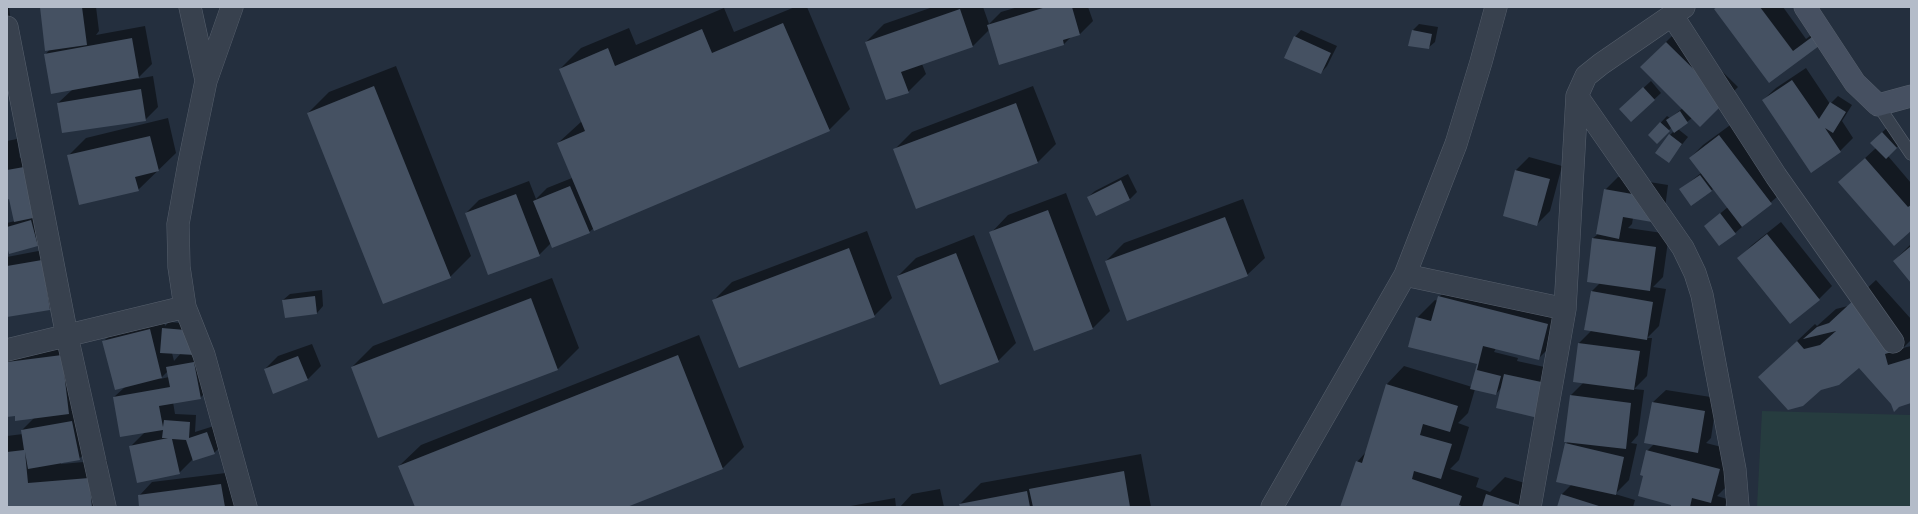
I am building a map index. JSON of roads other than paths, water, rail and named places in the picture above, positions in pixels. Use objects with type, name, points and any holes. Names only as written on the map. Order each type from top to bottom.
[{"type":"street","points":[[190,7],[206,81]]},
{"type":"street","points":[[232,7],[206,81],[178,224],[179,267],[185,306],[204,355],[246,507]]},
{"type":"street","points":[[1272,507],[1405,275],[1456,144],[1496,7]]},
{"type":"street","points":[[1805,7],[1855,83],[1894,100]]},
{"type":"street","points":[[1530,507],[1564,309],[1577,96],[1586,76],[1598,66],[1678,11],[1776,176],[1893,342]]},
{"type":"street","points":[[7,27],[16,122],[67,336],[105,507]]},
{"type":"street","points":[[1577,96],[1683,248],[1695,272],[1702,295],[1735,470],[1738,507]]},
{"type":"street","points":[[1405,275],[1564,309]]},
{"type":"street","points":[[7,350],[185,306]]},
{"type":"lane","points":[[1894,100],[1911,154]]}]
